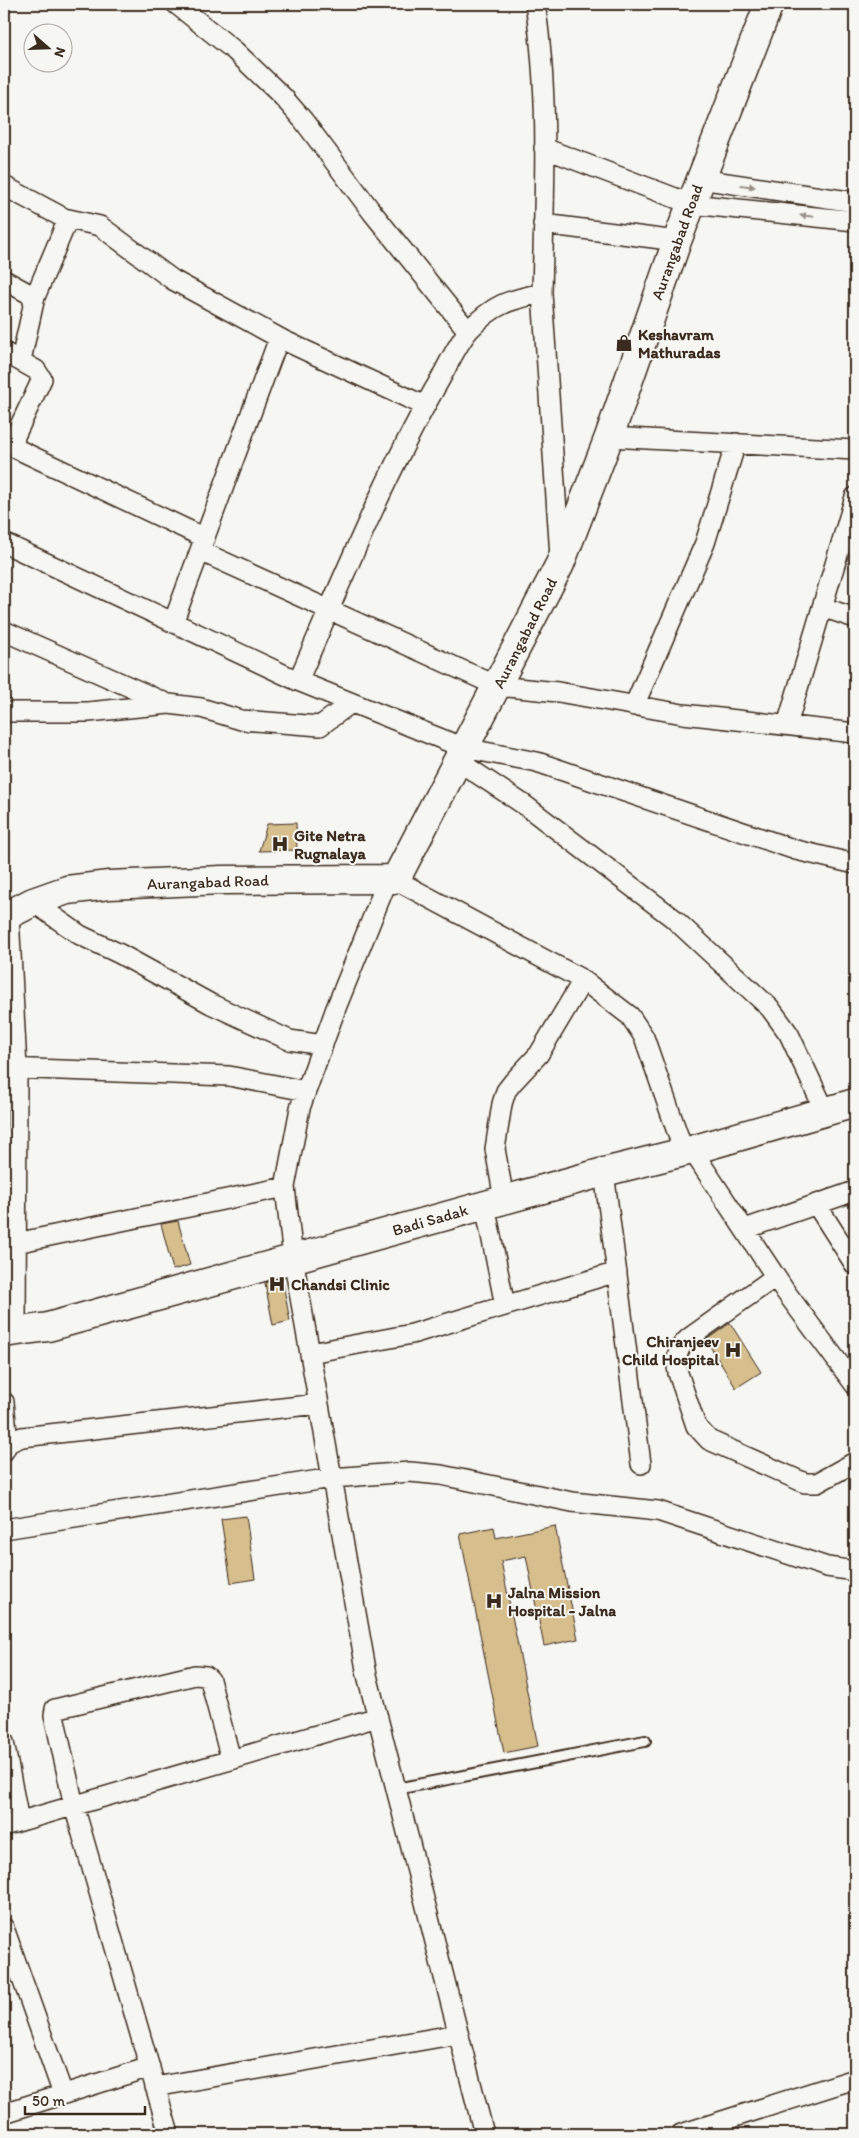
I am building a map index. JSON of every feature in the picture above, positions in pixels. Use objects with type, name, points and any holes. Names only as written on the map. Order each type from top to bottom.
[{"type":"main road","name":"Aurangabad Road","points":[[6,916],[33,902],[67,890],[109,885],[222,880],[391,879],[399,873],[560,564],[609,437],[695,192],[769,4]]},
{"type":"main road","name":"Badi Sadak","points":[[10,1332],[48,1327],[855,1103]]},
{"type":"street","points":[[176,4],[235,51],[304,120],[372,212],[468,331]]},
{"type":"street","points":[[535,4],[545,119],[542,293],[560,564]]},
{"type":"street","points":[[544,148],[695,192],[855,220]]},
{"type":"street","points":[[4,186],[68,219],[85,221],[100,226],[173,280],[279,338],[425,406]]},
{"type":"street","points":[[695,192],[855,202]]},
{"type":"street","points":[[21,360],[35,297],[68,219]]},
{"type":"street","points":[[543,224],[677,241]]},
{"type":"street","points":[[4,280],[35,297]]},
{"type":"street","points":[[298,681],[358,544],[425,406],[468,331],[501,304],[542,293]]},
{"type":"street","points":[[173,623],[279,338]]},
{"type":"street","points":[[4,352],[36,370],[42,379],[9,433],[14,445],[21,451],[329,611],[497,686],[558,692],[683,714],[855,733]]},
{"type":"street","points":[[609,437],[855,450]]},
{"type":"street","points":[[634,706],[705,542],[736,443]]},
{"type":"street","points":[[787,725],[855,497]]},
{"type":"street","points":[[4,543],[298,681],[351,703],[461,754],[673,918],[770,1008],[797,1048],[825,1111]]},
{"type":"street","points":[[822,607],[855,618]]},
{"type":"street","points":[[4,631],[169,704]]},
{"type":"street","points":[[4,712],[88,712],[169,704],[201,708],[240,720],[320,726],[351,703]]},
{"type":"street","points":[[461,754],[537,762],[796,850],[855,864]]},
{"type":"street","points":[[484,2134],[367,1675],[293,1258],[286,1187],[300,1108],[323,1045],[391,879],[584,980],[619,1006],[638,1026],[688,1150],[745,1229],[775,1277],[852,1377]]},
{"type":"street","points":[[33,902],[80,935],[120,954],[211,1004],[289,1040],[323,1045]]},
{"type":"street","points":[[6,916],[12,1255],[10,1332]]},
{"type":"street","points":[[505,1306],[495,1202],[495,1148],[502,1104],[506,1091],[512,1082],[539,1054],[584,980]]},
{"type":"street","points":[[10,1068],[222,1076],[306,1091]]},
{"type":"street","points":[[604,1172],[641,1464]]},
{"type":"street","points":[[12,1255],[286,1187]]},
{"type":"street","points":[[745,1229],[855,1190]]},
{"type":"street","points":[[816,1204],[855,1265]]},
{"type":"street","points":[[310,1353],[412,1334],[617,1272]]},
{"type":"street","points":[[775,1277],[688,1338],[678,1350],[676,1357],[678,1373],[696,1426],[716,1444],[805,1482],[817,1483],[855,1462]]},
{"type":"street","points":[[4,1402],[6,1447],[22,1437],[318,1404]]},
{"type":"street","points":[[4,1529],[332,1478],[410,1472],[441,1475],[572,1502],[658,1511],[827,1567],[855,1571]]},
{"type":"street","points":[[169,2134],[74,1806],[54,1715],[55,1709],[195,1675],[206,1676],[210,1680],[231,1760]]},
{"type":"street","points":[[4,1742],[11,1823],[378,1717]]},
{"type":"street","points":[[4,1928],[63,2094]]},
{"type":"street","points":[[155,2086],[458,2034]]},
{"type":"street","points":[[4,2113],[150,2067]]},
{"type":"street","points":[[681,2134],[855,2079]]},
{"type":"lane","points":[[396,1789],[645,1741]]},
{"type":"building","points":[[296,823],[297,850],[259,851],[267,824]]},
{"type":"building","points":[[178,1221],[190,1265],[173,1270],[161,1224]]},
{"type":"building","points":[[282,1278],[290,1321],[273,1325],[265,1283]]},
{"type":"building","points":[[730,1323],[761,1372],[736,1388],[706,1340]]},
{"type":"building","points":[[246,1516],[255,1579],[231,1583],[221,1519]]},
{"type":"building","points":[[555,1526],[578,1639],[544,1646],[526,1556],[501,1561],[538,1746],[504,1753],[460,1534],[494,1527],[496,1538]]},
{"type":"place","name":"Keshavram Mathuradas","points":[[624,343]]},
{"type":"place","name":"Gite Netra Rugnalaya","points":[[280,844]]},
{"type":"place","name":"Chandsi Clinic","points":[[277,1284]]},
{"type":"place","name":"Chiranjeev Child Hospital","points":[[733,1350]]},
{"type":"place","name":"Jalna Mission Hospital - Jalna","points":[[494,1601]]}]
